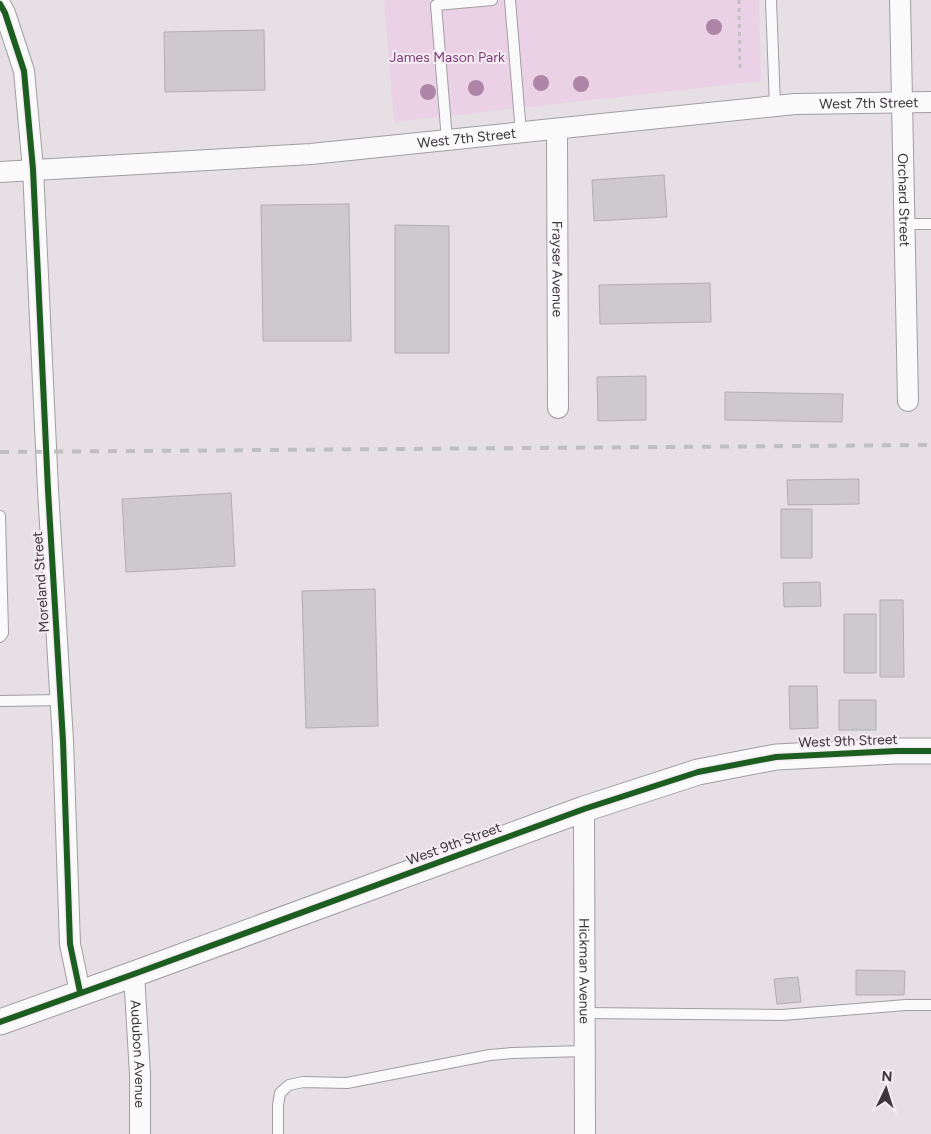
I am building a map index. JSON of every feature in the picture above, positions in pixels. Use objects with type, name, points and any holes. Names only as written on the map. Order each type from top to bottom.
[{"type":"street","name":"Orchard Street","points":[[900,0],[908,401]]},
{"type":"street","name":"Moreland Street","points":[[0,4],[5,13],[24,71],[33,169],[48,490],[61,700],[70,944],[80,992]]},
{"type":"street","name":"West 7th Street","points":[[0,172],[311,154],[775,106],[931,102]]},
{"type":"street","name":"Frayser Avenue","points":[[557,129],[558,408]]},
{"type":"street","name":"West 9th Street","points":[[0,1022],[584,809],[698,772],[776,756],[931,751]]},
{"type":"street","name":"Hickman Avenue","points":[[584,809],[585,1134]]},
{"type":"street","name":"Audubon Avenue","points":[[134,974],[140,1074],[140,1134]]},
{"type":"lane","points":[[447,140],[436,5],[492,0]]},
{"type":"lane","points":[[510,0],[521,133]]},
{"type":"lane","points":[[771,0],[775,106]]},
{"type":"lane","points":[[904,224],[931,224]]},
{"type":"lane","points":[[0,516],[2,633],[0,637]]},
{"type":"lane","points":[[0,701],[61,700]]},
{"type":"lane","points":[[584,1013],[782,1016],[906,1005],[931,1005]]},
{"type":"lane","points":[[278,1134],[280,1093],[289,1085],[303,1082],[347,1083],[512,1052],[585,1051]]},
{"type":"path","points":[[739,0],[740,69]]},
{"type":"green space","name":"James Mason Park","points":[[384,0],[759,0],[761,81],[394,122]]},
{"type":"building","points":[[264,30],[265,90],[165,92],[164,32]]},
{"type":"building","points":[[664,175],[667,217],[594,221],[592,180]]},
{"type":"building","points":[[349,204],[351,341],[263,341],[261,205]]},
{"type":"building","points":[[395,225],[449,226],[449,353],[395,353]]},
{"type":"building","points":[[710,283],[711,322],[600,324],[599,285]]},
{"type":"building","points":[[646,376],[646,420],[598,421],[597,377]]},
{"type":"building","points":[[725,392],[843,394],[842,422],[725,420]]},
{"type":"building","points":[[859,479],[859,504],[788,505],[787,480]]},
{"type":"building","points":[[231,493],[235,566],[126,572],[122,499]]},
{"type":"building","points":[[781,509],[812,509],[812,558],[781,558]]},
{"type":"building","points":[[820,582],[821,606],[784,607],[783,583]]},
{"type":"building","points":[[375,589],[378,726],[306,728],[302,591]]},
{"type":"building","points":[[880,600],[903,600],[904,677],[880,677]]},
{"type":"building","points":[[844,614],[876,614],[876,673],[844,673]]},
{"type":"building","points":[[789,686],[817,686],[818,728],[790,729]]},
{"type":"building","points":[[839,700],[876,700],[876,730],[839,730]]},
{"type":"building","points":[[856,970],[905,971],[904,995],[856,995]]},
{"type":"building","points":[[798,977],[801,1002],[777,1004],[774,979]]},
{"type":"railway","points":[[0,452],[931,445]]},
{"type":"cycle path","points":[[0,4],[5,13],[24,71],[33,169],[48,490],[63,741],[70,944],[80,992]]},
{"type":"cycle path","points":[[0,1022],[584,809],[698,772],[776,757],[931,751]]}]
